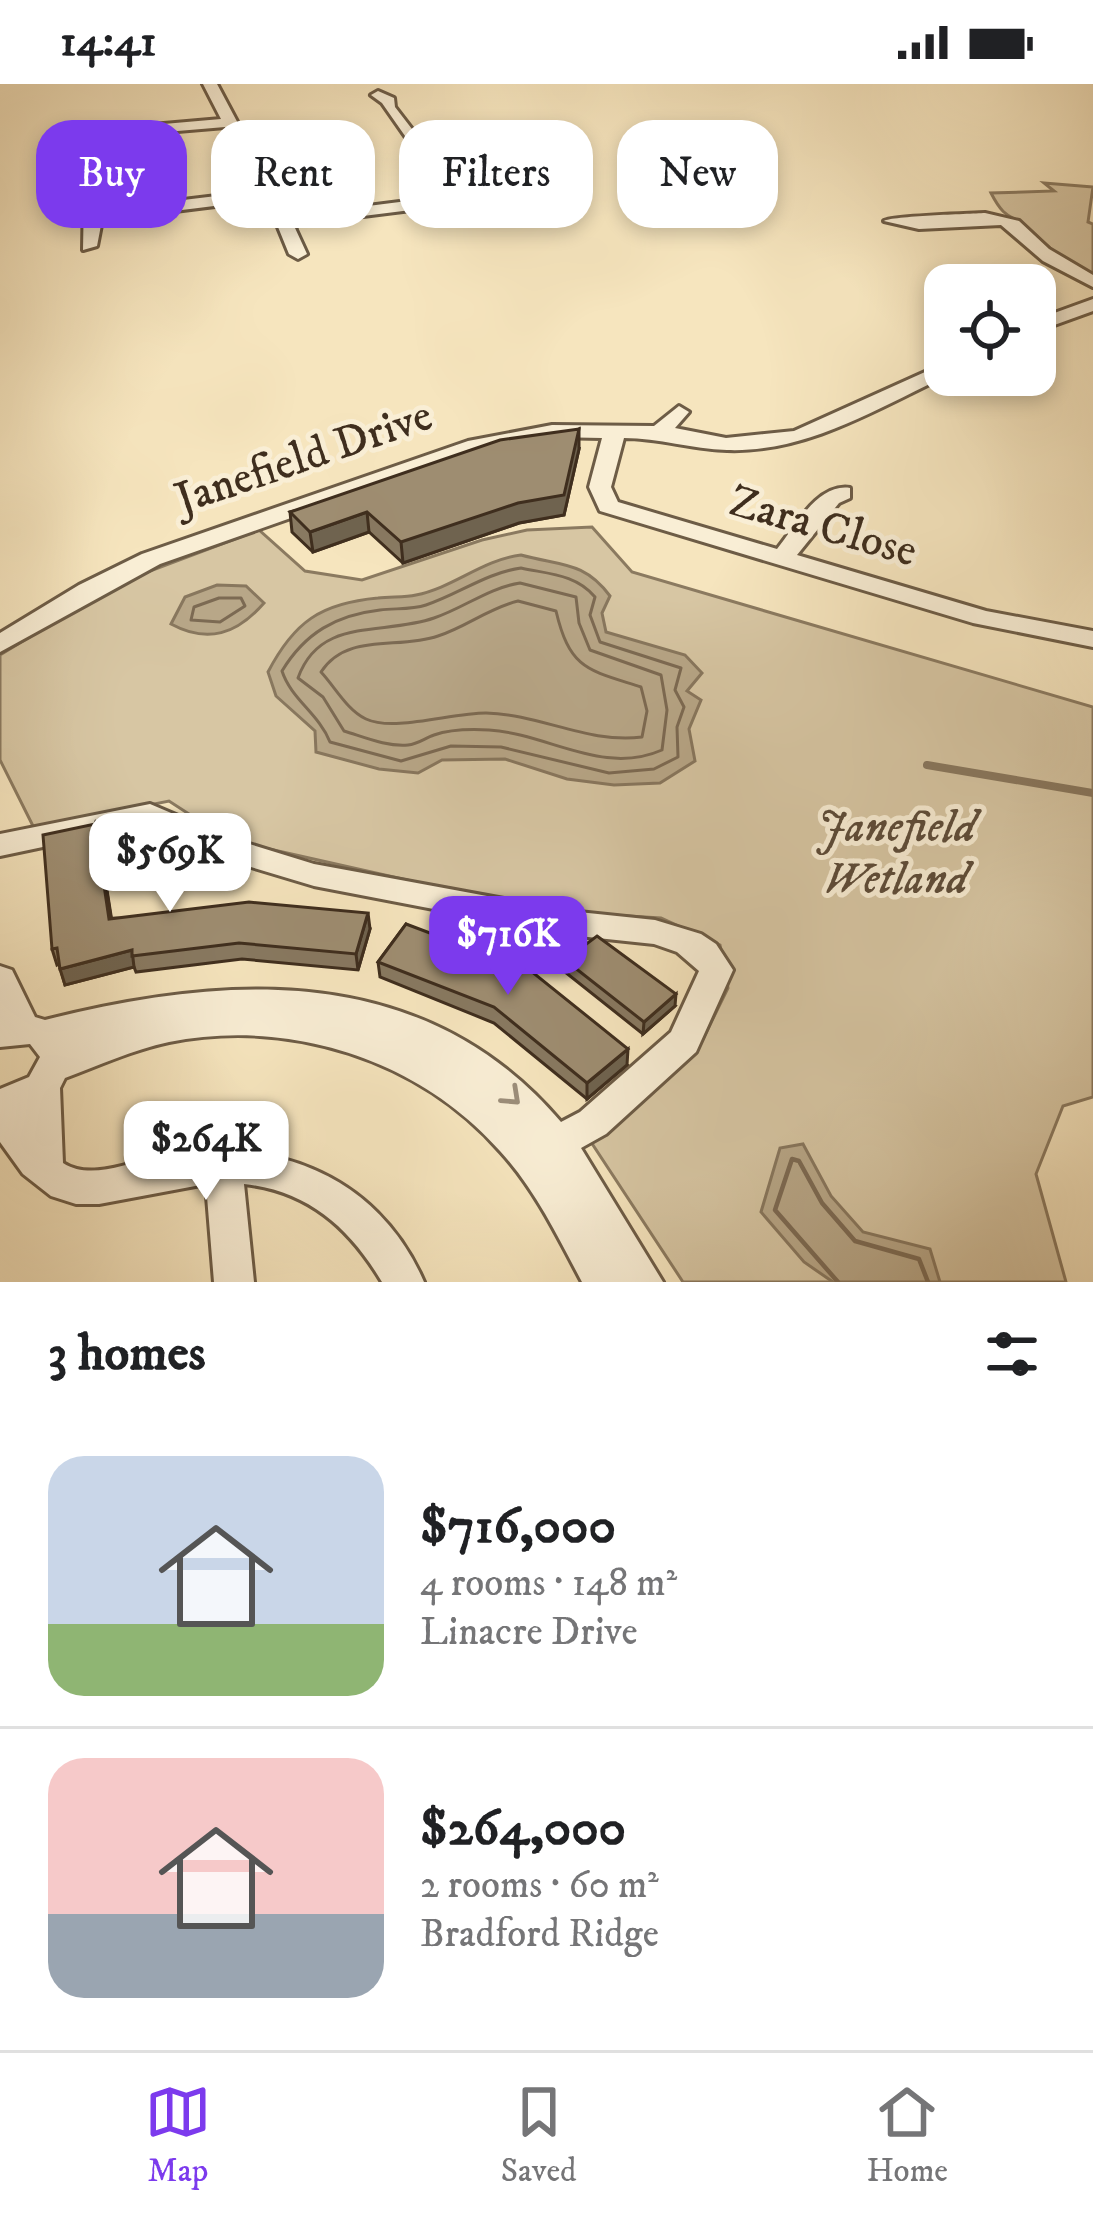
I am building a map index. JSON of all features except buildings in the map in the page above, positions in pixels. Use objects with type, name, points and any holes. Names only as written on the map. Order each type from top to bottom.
[{"type":"street","points":[[215,87],[231,120]]},
{"type":"street","points":[[375,210],[467,198],[379,95]]},
{"type":"street","points":[[892,220],[931,226],[1001,220],[1024,228],[1039,250],[1093,282]]},
{"type":"street","points":[[89,246],[95,228]]},
{"type":"street","points":[[288,228],[298,254]]},
{"type":"street","points":[[1056,318],[1093,304]]},
{"type":"street","name":"Janefield Drive","points":[[0,644],[88,590],[152,559],[476,446],[552,431],[671,434],[726,444],[798,436],[924,379]]},
{"type":"street","points":[[671,434],[679,412]]},
{"type":"street","name":"Zara Close","points":[[615,431],[601,487],[608,506],[982,618],[1093,639]]},
{"type":"street","points":[[782,558],[831,498],[842,493]]},
{"type":"street","points":[[0,845],[151,814],[219,846],[314,875],[569,923],[655,932],[704,952],[716,970],[684,1042],[593,1123],[542,1150]]},
{"type":"street","points":[[0,979],[33,1050],[44,1168]]},
{"type":"street","points":[[33,1050],[188,1024],[260,1022],[331,1032],[429,1069],[542,1150],[643,1282]]},
{"type":"street","points":[[33,1050],[0,1107],[44,1168],[63,1184],[87,1187],[223,1164],[277,1172],[328,1193],[374,1229],[404,1282]]},
{"type":"street","points":[[542,1150],[604,1282]]},
{"type":"street","points":[[223,1164],[234,1282]]},
{"type":"green space","points":[[1044,183],[1093,187],[1088,222],[1093,224],[1093,276],[1006,214],[991,193],[1054,191]]},
{"type":"green space","name":"Janefield Wetland","points":[[592,527],[632,572],[1093,707],[1093,1097],[1063,1106],[1036,1174],[1066,1282],[683,1282],[591,1142],[702,1041],[728,988],[720,945],[661,918],[595,914],[438,887],[229,840],[169,801],[34,828],[0,760],[0,655],[118,583],[259,530],[305,571],[362,580],[482,540],[527,530]]},
{"type":"water","points":[[521,555],[571,566],[591,576],[610,596],[602,613],[606,632],[685,655],[702,673],[687,691],[701,700],[689,729],[695,761],[660,783],[614,785],[567,779],[505,759],[442,760],[418,773],[379,769],[316,752],[315,731],[276,696],[268,672],[299,628],[340,605],[430,591],[493,562]]},
{"type":"water","points":[[217,585],[246,586],[264,603],[221,633],[197,634],[171,624],[185,597]]},
{"type":"water","points":[[803,1144],[831,1196],[863,1232],[930,1249],[940,1282],[833,1282],[804,1262],[761,1212],[780,1148]]},
{"type":"waterway","points":[[927,765],[1093,793]]}]
